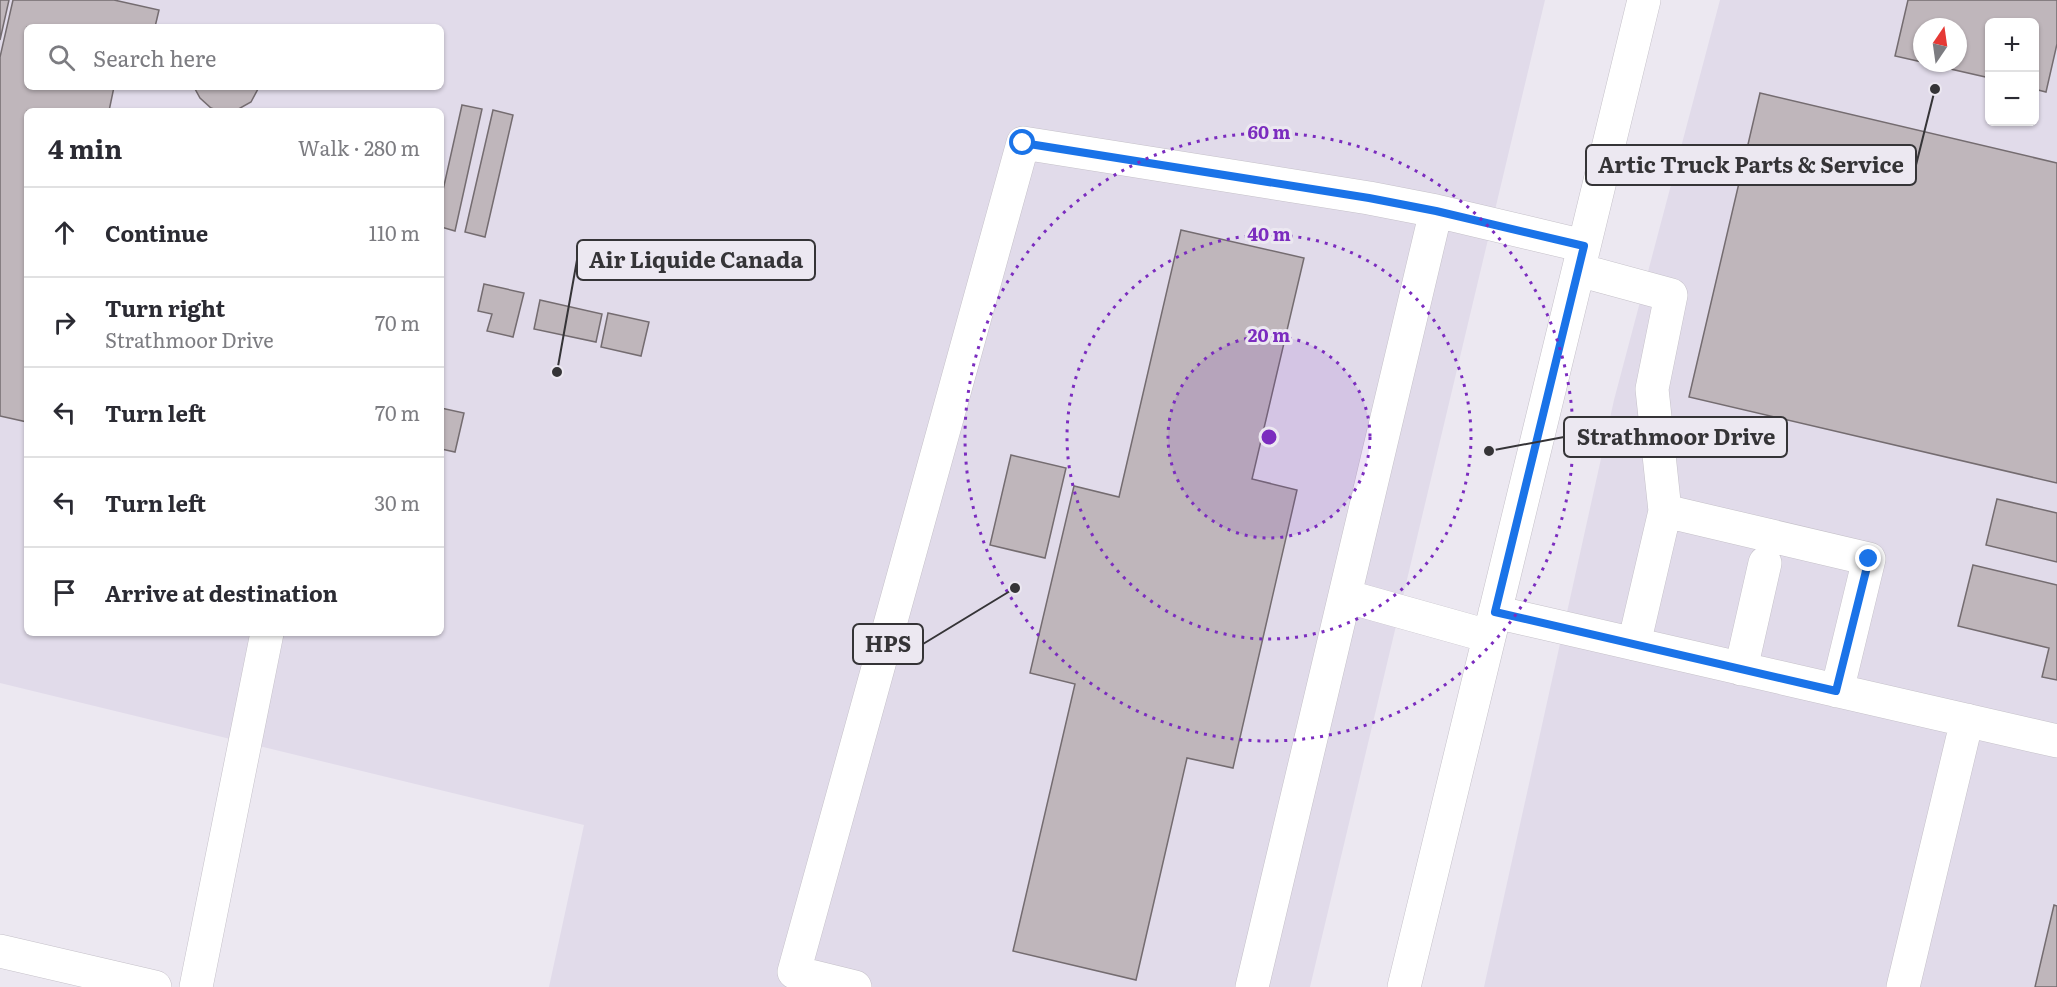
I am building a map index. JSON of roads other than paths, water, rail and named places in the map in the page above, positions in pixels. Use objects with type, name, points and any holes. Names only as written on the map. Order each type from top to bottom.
[{"type":"street","points":[[1404,987],[1644,0]]},
{"type":"street","points":[[855,987],[794,972],[1023,143],[1436,211],[1581,258],[1671,295],[1652,389],[1665,511],[1634,644]]},
{"type":"street","points":[[1252,987],[1436,211]]},
{"type":"street","points":[[1665,511],[1869,559],[1836,691]]},
{"type":"street","points":[[1741,669],[1765,563]]},
{"type":"street","points":[[1345,596],[1492,624],[1634,644],[2057,741]]},
{"type":"street","points":[[196,987],[266,636]]},
{"type":"street","points":[[1903,987],[1967,720]]},
{"type":"street","points":[[0,951],[155,987]]},
{"type":"place","name":"Artic Truck Parts & Service","points":[[1935,89]]},
{"type":"place","name":"Air Liquide Canada","points":[[557,372]]},
{"type":"place","name":"Strathmoor Drive","points":[[1489,451]]},
{"type":"place","name":"HPS","points":[[1015,588]]}]
